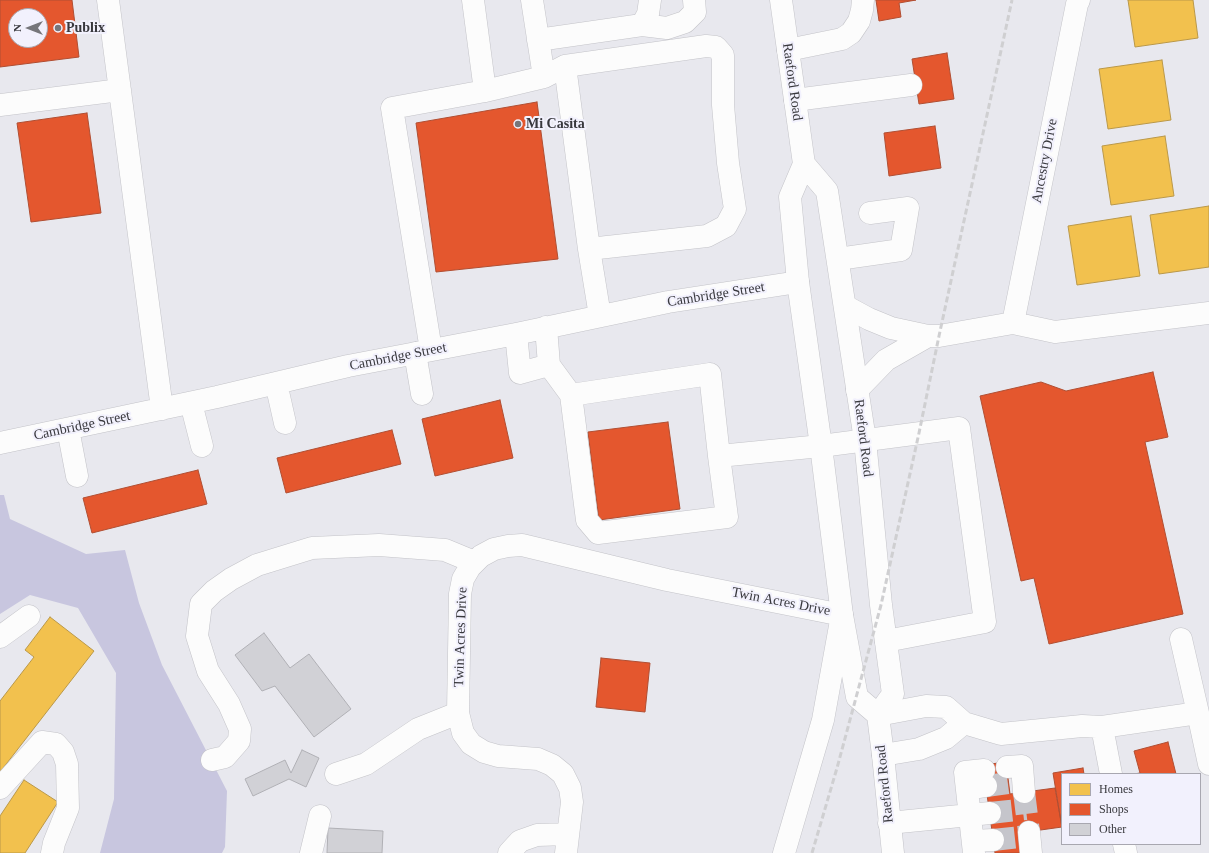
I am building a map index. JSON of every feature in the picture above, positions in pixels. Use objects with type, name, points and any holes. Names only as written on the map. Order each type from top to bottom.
[{"type":"street","points":[[108,0],[162,409]]},
{"type":"street","points":[[473,0],[485,91]]},
{"type":"street","points":[[532,0],[544,77]]},
{"type":"street","points":[[642,24],[648,14],[650,0]]},
{"type":"street","points":[[538,40],[642,24],[667,28],[685,22],[695,12],[694,0]]},
{"type":"street","name":"Raeford Road","points":[[781,0],[804,164],[828,191],[865,440],[881,605],[893,694],[878,716],[892,853]]},
{"type":"street","points":[[788,50],[842,39],[851,32],[859,21],[863,0]]},
{"type":"street","name":"Ancestry Drive","points":[[1013,323],[1077,4],[1080,0]]},
{"type":"street","points":[[422,394],[423,352],[392,108],[485,91],[544,77],[565,66],[706,46],[716,47],[723,55],[723,105],[728,163],[735,209],[726,226],[707,236],[589,249]]},
{"type":"street","points":[[565,66],[589,249],[600,316]]},
{"type":"street","points":[[795,100],[911,85]]},
{"type":"street","points":[[0,106],[120,90]]},
{"type":"street","points":[[804,164],[790,197],[798,282],[821,446],[842,614],[857,697],[878,716],[926,706],[946,707],[964,723],[1001,734],[1082,726],[1102,727],[1198,713]]},
{"type":"street","points":[[838,259],[901,250],[908,208],[870,213]]},
{"type":"street","name":"Cambridge Street","points":[[0,443],[191,403],[348,366],[516,334],[668,302],[798,282]]},
{"type":"street","points":[[845,306],[868,319],[891,328],[928,336],[939,336],[1013,323],[1055,332],[1209,313]]},
{"type":"street","points":[[546,327],[549,365],[571,395],[587,520],[598,533],[727,517],[710,374],[571,395]]},
{"type":"street","points":[[516,334],[520,373],[549,365]]},
{"type":"street","points":[[857,390],[886,360],[928,336]]},
{"type":"street","points":[[276,383],[285,423]]},
{"type":"street","points":[[191,403],[202,446]]},
{"type":"street","points":[[719,456],[821,446],[959,428],[985,622],[886,641]]},
{"type":"street","points":[[68,429],[77,476]]},
{"type":"street","points":[[212,760],[225,757],[239,741],[240,729],[229,704],[208,671],[197,636],[201,604],[214,591],[231,579],[257,565],[312,548],[379,545],[445,550],[474,562]]},
{"type":"street","name":"Twin Acres Drive","points":[[567,844],[572,802],[570,788],[563,774],[552,765],[538,759],[498,756],[484,752],[472,744],[463,733],[458,712],[460,594],[463,579],[470,567],[481,556],[494,549],[522,545],[667,580],[842,614]]},
{"type":"street","points":[[784,853],[823,720],[842,614]]},
{"type":"street","points":[[0,637],[30,616]]},
{"type":"street","points":[[1181,639],[1209,764]]},
{"type":"street","points":[[336,774],[366,764],[418,729],[458,712]]},
{"type":"street","points":[[883,755],[919,749],[946,738],[964,723]]},
{"type":"street","points":[[1102,727],[1111,773]]},
{"type":"street","points":[[0,788],[42,742],[56,744],[63,752],[67,764],[68,808],[54,843],[52,853]]},
{"type":"street","points":[[979,782],[980,845]]},
{"type":"street","points":[[889,823],[980,814]]},
{"type":"street","points":[[311,853],[320,816]]},
{"type":"street","points":[[508,853],[520,841],[537,835],[567,844]]},
{"type":"shaded area","points":[[0,495],[4,495],[10,519],[86,554],[125,550],[139,603],[162,665],[227,791],[225,847],[222,853],[100,853],[114,799],[116,673],[78,608],[30,595],[0,614]]},
{"type":"building: Homes","points":[[1128,0],[1193,0],[1198,38],[1135,47]]},
{"type":"building: Homes","points":[[1162,60],[1171,120],[1108,129],[1099,69]]},
{"type":"building: Homes","points":[[1165,136],[1174,196],[1111,205],[1102,146]]},
{"type":"building: Homes","points":[[1209,206],[1209,267],[1159,274],[1150,215]]},
{"type":"building: Homes","points":[[1131,216],[1140,276],[1077,285],[1068,226]]},
{"type":"building: Homes","points":[[50,617],[94,651],[0,772],[0,701],[34,657],[25,650]]},
{"type":"building: Homes","points":[[24,780],[58,802],[25,853],[0,853],[0,816]]},
{"type":"building: Shops","name":"Publix","points":[[0,0],[72,0],[79,57],[0,67]]},
{"type":"building: Shops","points":[[876,0],[916,0],[899,3],[901,17],[879,21]]},
{"type":"building: Shops","points":[[947,53],[954,99],[919,104],[912,59]]},
{"type":"building: Shops","points":[[537,102],[558,259],[436,272],[416,123]]},
{"type":"building: Shops","points":[[87,113],[101,213],[31,222],[17,123]]},
{"type":"building: Shops","points":[[935,126],[941,168],[889,176],[884,133]]},
{"type":"building: Shops","points":[[1153,372],[1168,437],[1145,442],[1183,614],[1049,644],[1034,578],[1021,581],[980,396],[1041,382],[1066,391]]},
{"type":"building: Shops","points":[[500,400],[513,458],[435,476],[422,419]]},
{"type":"building: Shops","points":[[668,422],[680,509],[599,520],[588,432]]},
{"type":"building: Shops","points":[[392,430],[401,464],[286,493],[277,458]]},
{"type":"building: Shops","points":[[198,470],[207,504],[92,533],[83,498]]},
{"type":"building: Shops","points":[[601,658],[650,663],[645,712],[596,707]]},
{"type":"building: Shops","points":[[1168,742],[1176,773],[1140,773],[1134,751]]},
{"type":"building: Shops","points":[[1006,762],[1010,794],[1055,788],[1061,827],[1019,833],[1022,853],[995,853],[983,765]]},
{"type":"building: Shops","points":[[1083,768],[1084,773],[1061,773],[1061,822],[1053,773]]},
{"type":"building: Other","points":[[264,633],[290,668],[309,654],[351,709],[314,737],[275,686],[262,691],[235,655]]},
{"type":"building: Other","points":[[302,750],[319,758],[306,787],[289,779],[253,796],[245,779],[285,760],[291,773]]},
{"type":"building: Other","points":[[328,828],[383,831],[382,853],[327,853]]},
{"type":"tunnel","points":[[986,786],[1009,783]]},
{"type":"tunnel","points":[[1024,792],[1029,832]]},
{"type":"tunnel","points":[[990,813],[1026,809]]},
{"type":"tunnel","points":[[993,840],[1020,837]]},
{"type":"railway","points":[[812,853],[837,768],[881,605],[1012,0]]},
{"type":"place","name":"Publix","points":[[58,28]]},
{"type":"place","name":"Mi Casita","points":[[518,124]]}]
